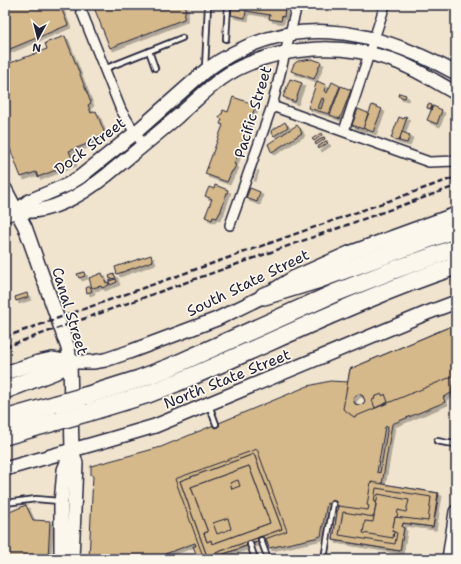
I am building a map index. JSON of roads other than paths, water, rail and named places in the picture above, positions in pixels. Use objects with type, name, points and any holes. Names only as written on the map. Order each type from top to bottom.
[{"type":"highway","points":[[264,296],[320,279],[451,231]]},
{"type":"highway","points":[[5,419],[118,386],[168,368],[335,294],[391,271],[454,258]]},
{"type":"highway","points":[[5,436],[148,394],[176,383],[362,301],[454,258]]},
{"type":"highway","points":[[5,390],[54,372],[70,362]]},
{"type":"street","points":[[79,5],[121,110],[144,145]]},
{"type":"street","name":"Pacific Street","points":[[230,225],[272,106],[297,5]]},
{"type":"street","points":[[344,131],[385,5]]},
{"type":"street","name":"Dock Street","points":[[11,213],[28,201],[80,178],[217,62],[242,49],[263,41],[290,34],[308,32],[340,32],[375,38],[408,50],[440,64],[456,73]]},
{"type":"street","name":"Dock Street","points":[[11,213],[38,212],[78,196],[95,185],[230,73],[240,67],[285,53],[308,49],[327,49],[346,50],[370,54],[400,63],[456,93]]},
{"type":"street","points":[[440,64],[456,65]]},
{"type":"street","points":[[272,106],[429,162],[456,161]]},
{"type":"street","name":"Canal Street","points":[[5,188],[11,213],[25,227],[59,319],[68,348],[70,362],[72,450]]},
{"type":"street","name":"South State Street","points":[[5,373],[52,359],[70,362],[94,362],[116,357],[217,320],[264,296],[293,278],[342,256],[456,214]]},
{"type":"street","name":"North State Street","points":[[5,469],[155,426],[456,302]]},
{"type":"street","points":[[61,559],[61,502],[64,470],[72,450]]},
{"type":"street","points":[[72,450],[76,463],[72,559]]},
{"type":"street","points":[[449,559],[456,512]]},
{"type":"lane","points":[[205,71],[208,5]]},
{"type":"lane","points":[[226,39],[228,5]]},
{"type":"lane","points":[[104,69],[182,38]]},
{"type":"lane","points":[[149,51],[155,68]]},
{"type":"lane","points":[[208,404],[216,424]]},
{"type":"lane","points":[[437,441],[456,444]]},
{"type":"lane","points":[[5,503],[36,499],[61,502]]},
{"type":"lane","points":[[324,559],[333,504]]},
{"type":"lane","points":[[261,540],[268,559]]},
{"type":"lane","points":[[250,544],[255,559]]},
{"type":"railway","points":[[5,337],[456,177]]},
{"type":"railway","points":[[5,347],[456,186]]}]
